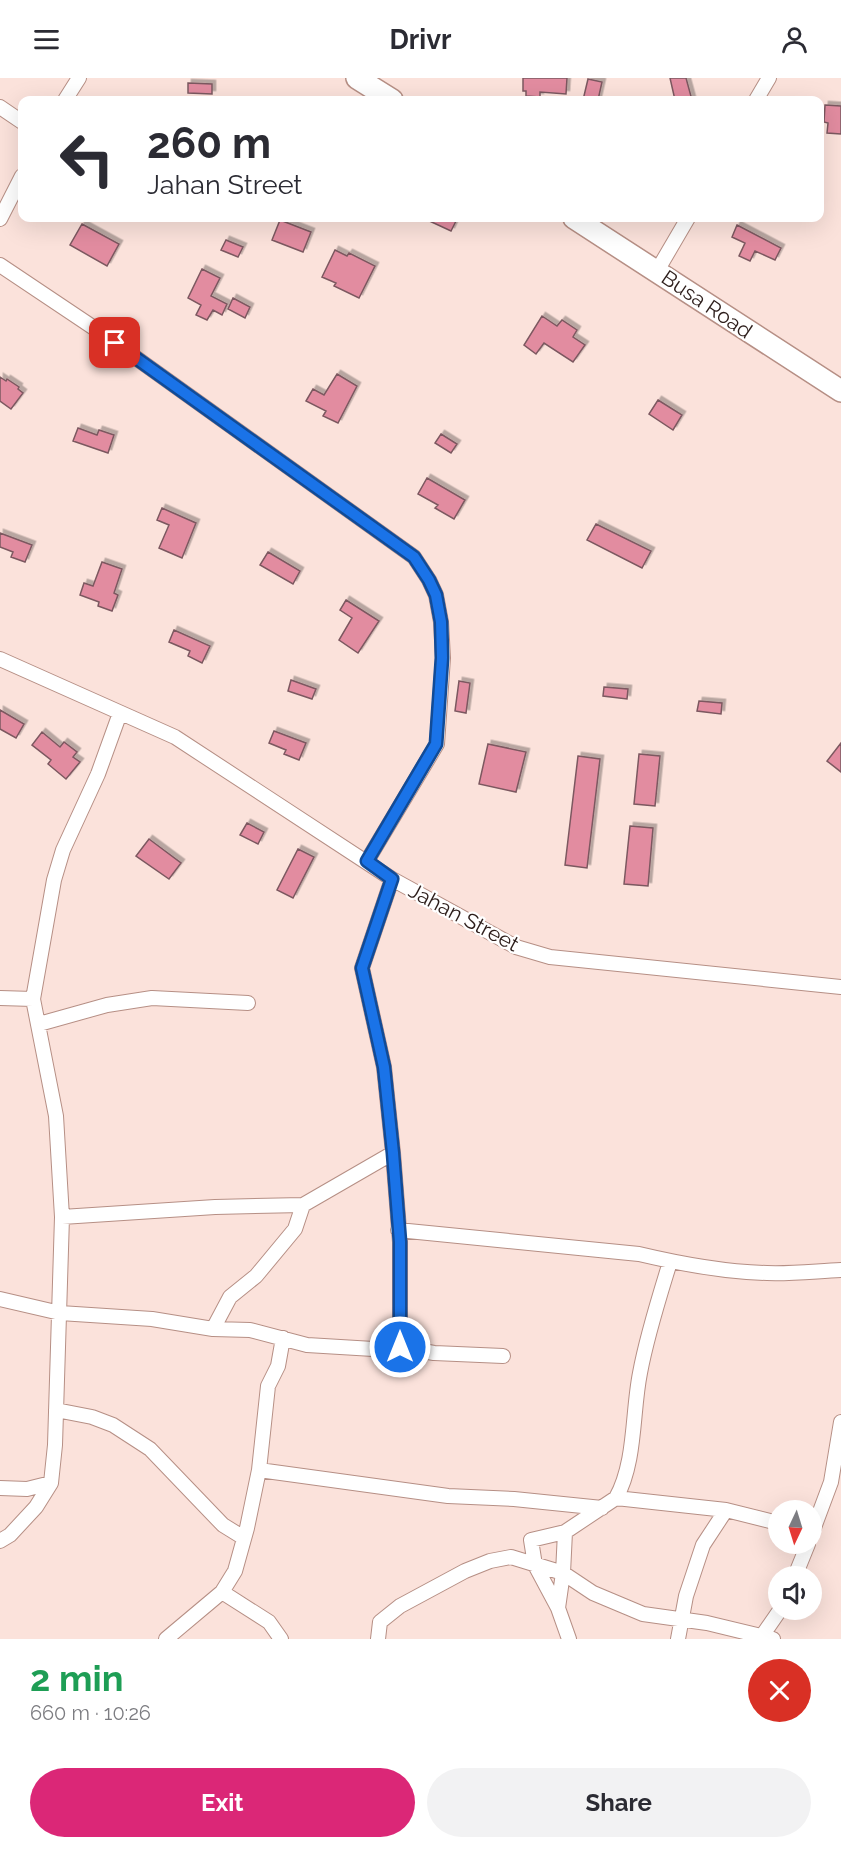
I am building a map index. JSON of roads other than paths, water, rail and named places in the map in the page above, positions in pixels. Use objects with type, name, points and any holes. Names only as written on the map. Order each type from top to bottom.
[{"type":"main road","points":[[357,78],[386,96]]},
{"type":"main road","name":"Busa Road","points":[[580,222],[841,391]]},
{"type":"street","points":[[68,96],[79,78]]},
{"type":"street","points":[[758,96],[769,78]]},
{"type":"street","points":[[0,107],[18,119]]},
{"type":"street","points":[[0,219],[18,184]]},
{"type":"street","points":[[657,271],[686,222]]},
{"type":"street","points":[[0,265],[97,330],[414,557],[429,580],[436,595],[442,640],[436,744],[367,861]]},
{"type":"street","name":"Jahan Street","points":[[0,659],[45,677],[175,737],[392,879],[516,947],[550,957],[841,987]]},
{"type":"street","points":[[0,1541],[10,1535],[36,1507],[51,1484],[56,1410],[62,1217],[56,1116],[33,999],[54,880],[63,850],[98,774],[120,713]]},
{"type":"street","points":[[392,879],[362,968],[384,1067],[393,1153],[400,1242],[400,1347]]},
{"type":"street","points":[[0,998],[33,999]]},
{"type":"street","points":[[39,1024],[107,1005],[152,998],[248,1003]]},
{"type":"street","points":[[62,1217],[215,1207],[303,1205],[393,1153]]},
{"type":"street","points":[[213,1329],[230,1297],[256,1276],[295,1229],[303,1205]]},
{"type":"street","points":[[398,1230],[639,1254],[670,1262],[768,1273],[841,1270]]},
{"type":"street","points":[[569,1639],[558,1608],[535,1565],[531,1540],[565,1532],[616,1498],[621,1490],[640,1372],[670,1262]]},
{"type":"street","points":[[0,1299],[60,1313],[152,1319],[213,1329],[250,1330],[307,1345],[390,1350],[400,1347],[434,1353],[502,1356]]},
{"type":"street","points":[[166,1639],[222,1593],[235,1571],[259,1470],[268,1386],[278,1366],[283,1338]]},
{"type":"street","points":[[56,1410],[92,1417],[113,1425],[150,1449],[223,1525],[244,1538]]},
{"type":"street","points":[[822,1505],[831,1482],[841,1422]]},
{"type":"street","points":[[259,1470],[448,1496],[514,1499],[602,1508]]},
{"type":"street","points":[[0,1488],[27,1489],[51,1484]]},
{"type":"street","points":[[616,1498],[726,1510],[768,1520]]},
{"type":"street","points":[[678,1639],[686,1596],[703,1545],[726,1510]]},
{"type":"street","points":[[558,1608],[563,1574],[565,1532]]},
{"type":"street","points":[[378,1639],[382,1619],[400,1606],[465,1571],[490,1561],[511,1557],[563,1574],[593,1593],[643,1614],[682,1619],[768,1637],[776,1620]]},
{"type":"street","points":[[222,1593],[269,1622],[281,1639]]}]
